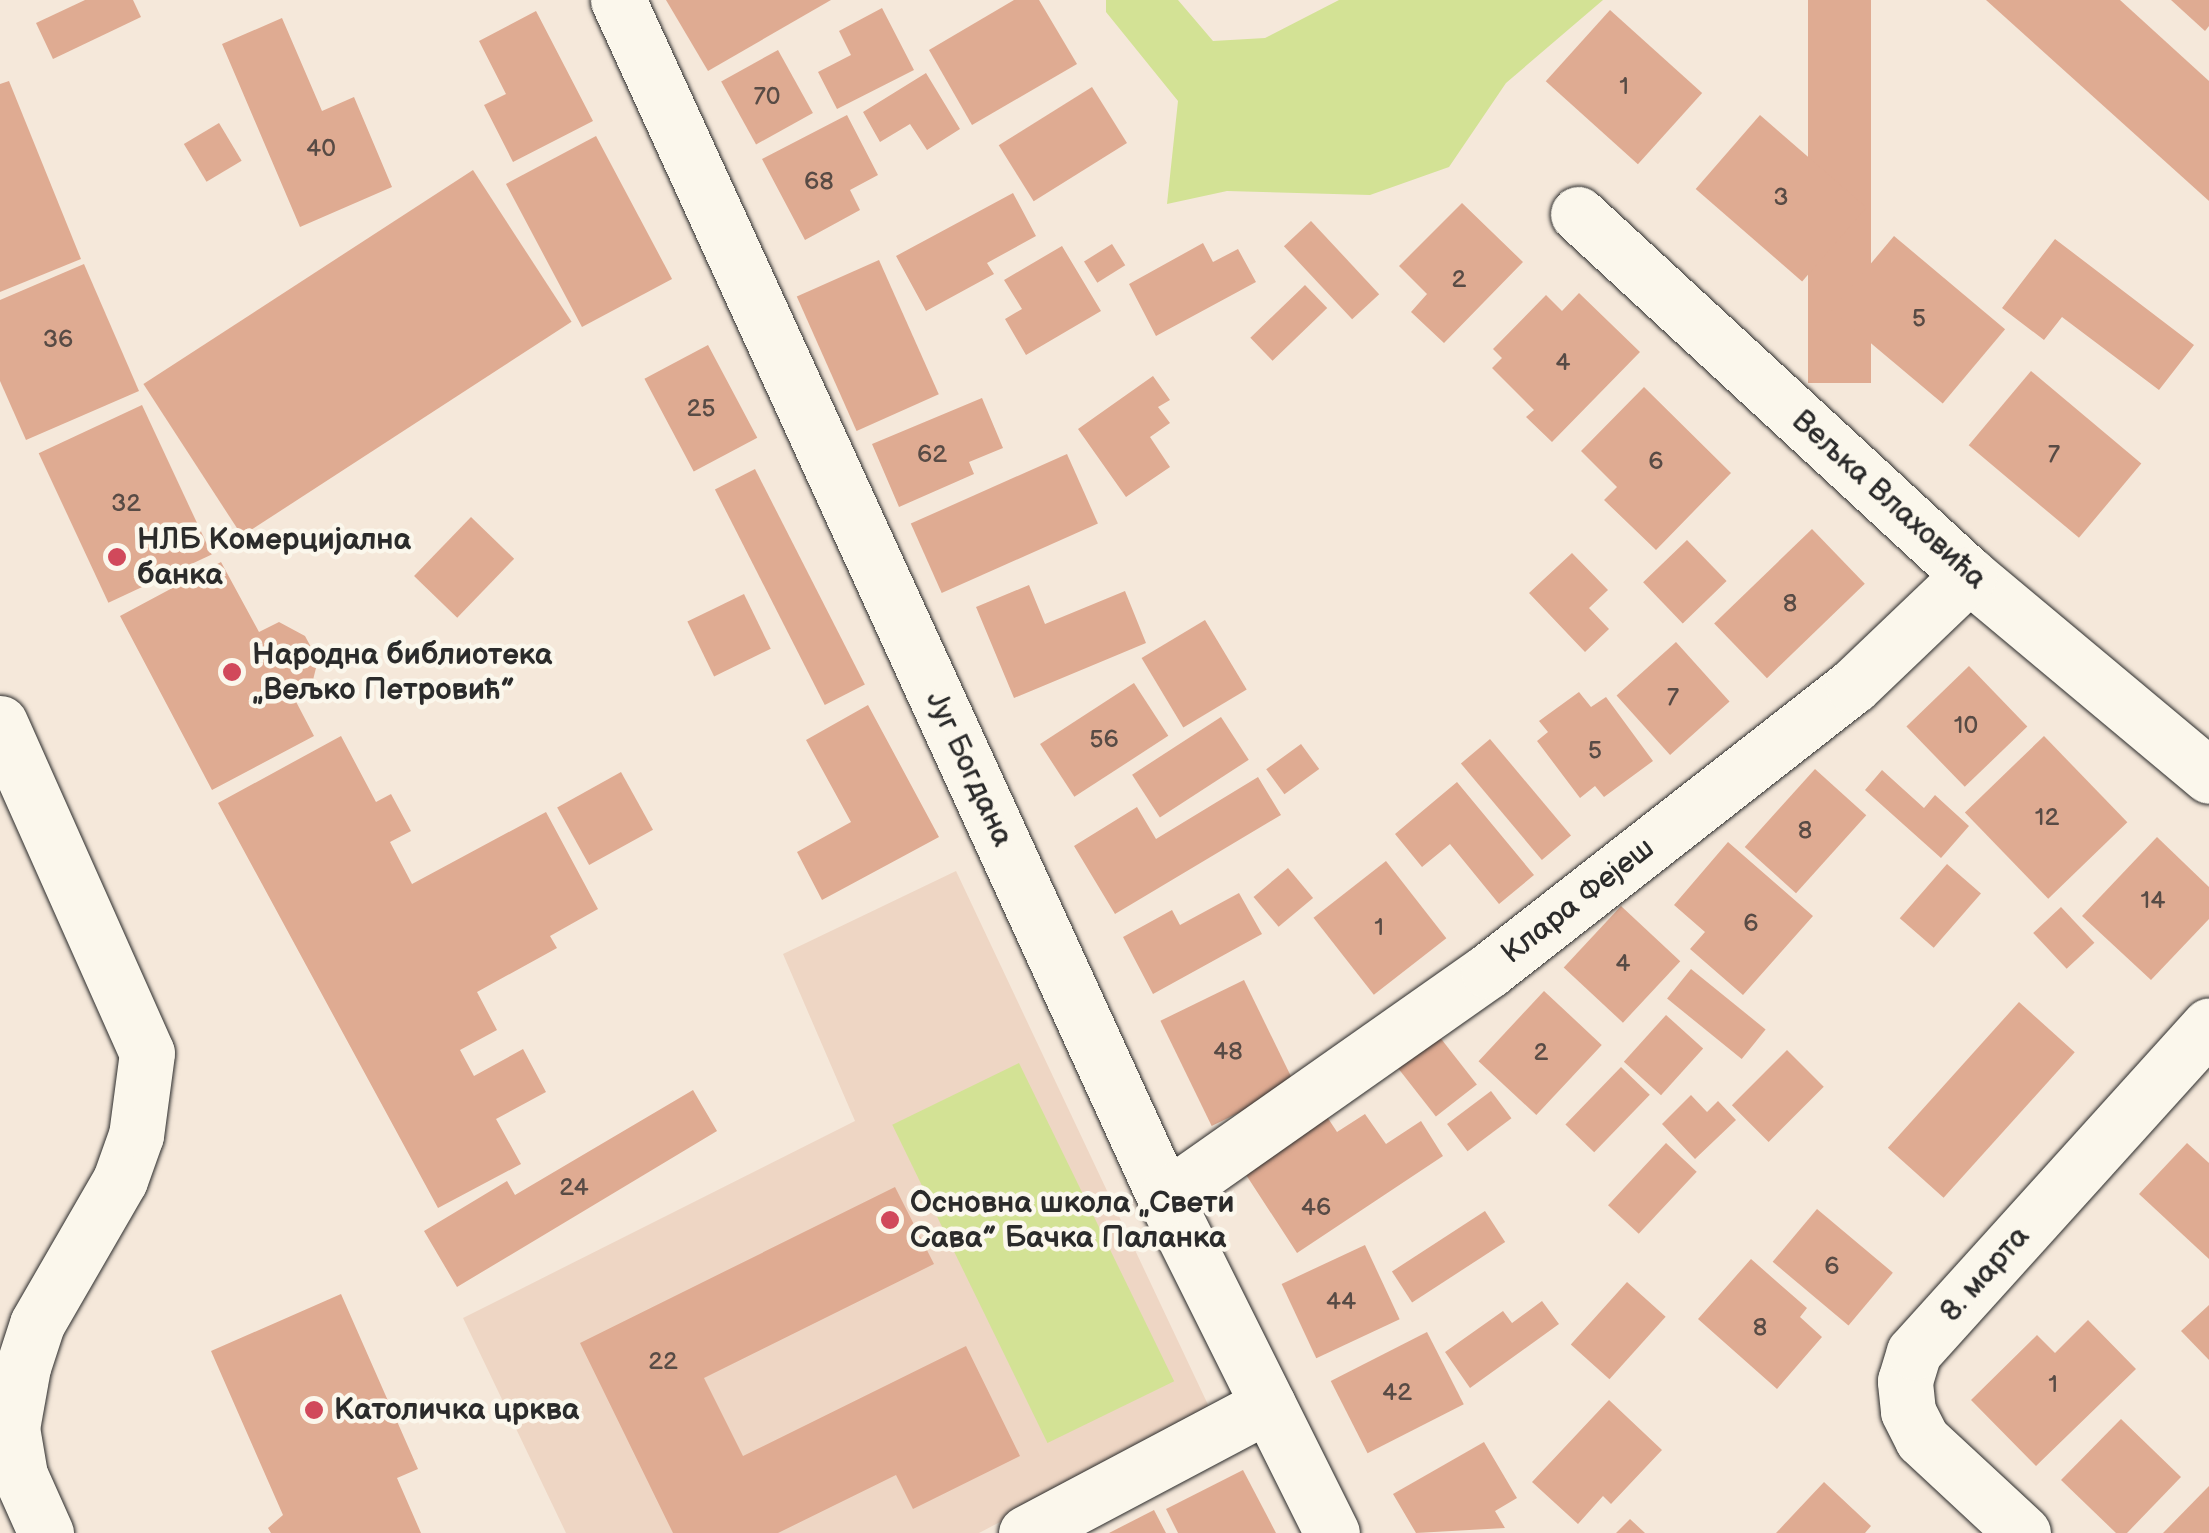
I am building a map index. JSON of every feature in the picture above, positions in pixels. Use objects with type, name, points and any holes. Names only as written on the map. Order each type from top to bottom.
[{"type":"street","name":"Југ Богдана","points":[[618,0],[1165,1198],[1332,1533]]},
{"type":"street","name":"Вељка Влаховића","points":[[1578,214],[1969,575],[2209,776]]},
{"type":"street","name":"Клара Фејеш","points":[[1165,1198],[1488,971],[1853,686],[1969,575]]},
{"type":"street","points":[[0,723],[148,1052],[136,1135],[120,1180],[12,1368],[12,1428],[20,1475],[46,1533]]},
{"type":"street","name":"8. марта","points":[[2023,1533],[1922,1439],[1908,1410],[1905,1381],[1914,1352],[2209,1025]]},
{"type":"street","points":[[1026,1533],[1268,1405]]},
{"type":"shaded area","name":"Основна школа „Свети Сава” Бачка Паланка","points":[[956,871],[1211,1411],[979,1533],[566,1533],[463,1318],[855,1121],[783,954]]},
{"type":"green space","points":[[1106,0],[1178,0],[1213,41],[1265,38],[1339,0],[1603,0],[1506,83],[1449,167],[1370,195],[1227,191],[1167,204],[1178,101],[1106,12]]},
{"type":"green space","points":[[1019,1063],[1174,1381],[1047,1443],[892,1125]]},
{"type":"building","points":[[85,0],[133,0],[141,17],[53,59],[36,23]]},
{"type":"building","points":[[666,0],[831,0],[708,71]]},
{"type":"building","points":[[1014,0],[1039,0],[1077,64],[972,125],[929,50]]},
{"type":"building","points":[[1808,0],[1871,0],[1871,383],[1808,383]]},
{"type":"building","points":[[1986,0],[2120,0],[2209,81],[2209,201]]},
{"type":"building","points":[[2171,0],[2209,0],[2209,26],[2205,31]]},
{"type":"building","points":[[882,8],[914,70],[837,109],[818,72],[851,55],[839,31]]},
{"type":"building","points":[[1610,10],[1702,93],[1638,164],[1546,81]]},
{"type":"building","points":[[536,11],[593,121],[513,162],[484,105],[506,94],[479,41]]},
{"type":"building","points":[[282,18],[322,111],[354,97],[392,187],[300,227],[222,44]]},
{"type":"building","points":[[778,50],[813,113],[756,144],[721,82]]},
{"type":"building","points":[[926,73],[960,129],[927,150],[910,124],[880,142],[863,112]]},
{"type":"building","points":[[9,81],[81,259],[0,292],[0,84]]},
{"type":"building","points":[[1092,87],[1127,143],[1034,201],[999,145]]},
{"type":"building","points":[[847,115],[878,175],[850,190],[860,210],[805,240],[762,159]]},
{"type":"building","points":[[1760,115],[1866,208],[1802,281],[1696,189]]},
{"type":"building","points":[[219,123],[242,161],[207,182],[184,144]]},
{"type":"building","points":[[596,136],[672,279],[582,327],[506,184]]},
{"type":"building","points":[[473,170],[572,322],[242,536],[143,384]]},
{"type":"building","points":[[1013,193],[1036,236],[987,263],[994,274],[926,311],[896,256]]},
{"type":"building","points":[[1462,203],[1523,262],[1444,343],[1411,312],[1427,294],[1399,266]]},
{"type":"building","points":[[1311,221],[1379,294],[1352,319],[1284,246]]},
{"type":"building","points":[[1894,236],[2005,329],[1943,404],[1832,310]]},
{"type":"building","points":[[2055,239],[2194,345],[2159,390],[2062,317],[2044,340],[2002,308]]},
{"type":"building","points":[[1203,243],[1213,262],[1238,249],[1256,282],[1156,336],[1129,284]]},
{"type":"building","points":[[1112,244],[1125,265],[1097,283],[1084,261]]},
{"type":"building","points":[[1062,246],[1101,311],[1026,355],[1005,319],[1022,309],[1004,280]]},
{"type":"building","points":[[879,260],[939,394],[857,431],[797,297]]},
{"type":"building","points":[[84,264],[139,391],[26,440],[0,381],[0,300]]},
{"type":"building","points":[[1305,285],[1327,308],[1273,361],[1250,338]]},
{"type":"building","points":[[1579,293],[1640,352],[1552,442],[1526,417],[1534,410],[1492,368],[1502,358],[1493,349],[1546,295],[1562,311]]},
{"type":"building","points":[[708,345],[757,438],[694,472],[644,379]]},
{"type":"building","points":[[2031,371],[2141,464],[2079,538],[1969,445]]},
{"type":"building","points":[[1153,376],[1170,400],[1158,407],[1170,423],[1150,437],[1170,467],[1126,497],[1078,429]]},
{"type":"building","points":[[1644,387],[1731,473],[1656,550],[1604,500],[1617,487],[1581,451]]},
{"type":"building","points":[[982,398],[1003,448],[969,462],[974,474],[899,507],[872,444]]},
{"type":"building","points":[[142,405],[212,555],[108,603],[39,453]]},
{"type":"building","points":[[1067,454],[1098,523],[942,593],[911,524]]},
{"type":"building","points":[[755,469],[865,685],[825,705],[715,489]]},
{"type":"building","points":[[471,517],[514,559],[457,618],[414,576]]},
{"type":"building","points":[[1812,529],[1865,584],[1767,678],[1714,623]]},
{"type":"building","points":[[1687,540],[1727,581],[1683,623],[1643,582]]},
{"type":"building","points":[[1572,553],[1608,590],[1589,608],[1609,629],[1585,652],[1529,593]]},
{"type":"building","name":"Народна библиотека „Вељко Петровић”","points":[[221,562],[259,632],[279,622],[305,636],[318,660],[312,684],[292,694],[314,736],[212,790],[120,616]]},
{"type":"building","points":[[1029,585],[1045,624],[1125,591],[1146,643],[1014,698],[976,607]]},
{"type":"building","points":[[744,594],[771,649],[714,676],[687,622]]},
{"type":"building","points":[[1205,620],[1247,689],[1183,728],[1142,658]]},
{"type":"building","points":[[1676,642],[1730,701],[1670,755],[1617,696]]},
{"type":"building","points":[[1969,666],[2027,726],[1965,787],[1906,726]]},
{"type":"building","points":[[1134,683],[1168,736],[1074,797],[1040,744]]},
{"type":"building","points":[[1579,692],[1591,707],[1606,697],[1653,761],[1604,797],[1595,786],[1580,798],[1537,741],[1548,732],[1539,721]]},
{"type":"building","points":[[868,705],[939,837],[822,900],[797,852],[851,822],[806,740]]},
{"type":"building","points":[[1221,717],[1249,760],[1160,818],[1132,775]]},
{"type":"building","points":[[341,736],[376,802],[391,794],[411,831],[390,842],[412,884],[546,812],[598,909],[550,936],[557,948],[477,992],[497,1030],[460,1050],[474,1076],[523,1049],[546,1092],[496,1119],[521,1164],[438,1208],[218,803]]},
{"type":"building","points":[[2044,736],[2127,822],[2048,899],[1965,812]]},
{"type":"building","points":[[1490,739],[1571,836],[1542,860],[1461,763]]},
{"type":"building","points":[[1301,744],[1319,769],[1284,794],[1266,769]]},
{"type":"building","points":[[1815,769],[1866,815],[1796,893],[1745,847]]},
{"type":"building","points":[[1882,770],[1924,808],[1935,795],[1969,826],[1941,858],[1865,790]]},
{"type":"building","points":[[621,772],[653,830],[589,865],[557,807]]},
{"type":"building","points":[[1258,777],[1281,815],[1115,914],[1074,846],[1137,807],[1156,839]]},
{"type":"building","points":[[1457,782],[1534,875],[1499,904],[1450,844],[1422,867],[1395,834]]},
{"type":"building","points":[[2157,837],[2209,887],[2209,919],[2151,980],[2082,916]]},
{"type":"building","points":[[1728,842],[1813,916],[1743,995],[1690,949],[1705,932],[1674,905]]},
{"type":"building","points":[[1386,861],[1446,938],[1374,995],[1314,918]]},
{"type":"building","points":[[1947,864],[1981,894],[1934,948],[1900,918]]},
{"type":"building","points":[[1288,868],[1313,898],[1279,927],[1254,897]]},
{"type":"building","points":[[1239,893],[1262,934],[1153,994],[1123,937],[1172,910],[1180,925]]},
{"type":"building","points":[[1621,906],[1680,961],[1623,1023],[1564,967]]},
{"type":"building","points":[[2061,907],[2094,943],[2067,969],[2033,933]]},
{"type":"building","points":[[1691,969],[1766,1029],[1742,1059],[1667,999]]},
{"type":"building","points":[[1244,980],[1295,1085],[1212,1126],[1160,1021]]},
{"type":"building","points":[[1544,991],[1602,1045],[1536,1115],[1479,1061]]},
{"type":"building","points":[[2019,1002],[2075,1052],[1944,1198],[1888,1148]]},
{"type":"building","points":[[1666,1015],[1703,1048],[1661,1095],[1624,1062]]},
{"type":"building","points":[[1435,1031],[1477,1085],[1436,1117],[1394,1063]]},
{"type":"building","points":[[1787,1050],[1824,1087],[1769,1142],[1732,1105]]},
{"type":"building","points":[[1621,1067],[1650,1095],[1594,1152],[1565,1125]]},
{"type":"building","points":[[693,1090],[717,1131],[457,1287],[424,1231],[507,1181],[515,1195]]},
{"type":"building","points":[[1491,1091],[1511,1118],[1468,1151],[1447,1124]]},
{"type":"building","points":[[1691,1095],[1707,1112],[1718,1101],[1736,1120],[1695,1159],[1662,1124]]},
{"type":"building","points":[[1322,1109],[1337,1132],[1365,1114],[1386,1144],[1421,1121],[1443,1156],[1297,1253],[1239,1164]]},
{"type":"building","points":[[1666,1143],[1697,1172],[1639,1234],[1608,1205]]},
{"type":"building","points":[[2187,1143],[2209,1163],[2209,1259],[2139,1194]]},
{"type":"building","points":[[895,1187],[934,1264],[704,1378],[743,1456],[966,1346],[1020,1456],[913,1509],[896,1475],[778,1533],[673,1533],[580,1343]]},
{"type":"building","points":[[1817,1209],[1893,1273],[1848,1325],[1773,1262]]},
{"type":"building","points":[[1485,1211],[1505,1242],[1412,1302],[1392,1271]]},
{"type":"building","points":[[1365,1245],[1400,1319],[1316,1358],[1282,1284]]},
{"type":"building","points":[[1751,1259],[1807,1308],[1800,1317],[1822,1337],[1777,1389],[1698,1319]]},
{"type":"building","points":[[1627,1282],[1666,1317],[1609,1379],[1571,1344]]},
{"type":"building","name":"Католичка црква","points":[[341,1294],[418,1469],[397,1478],[421,1533],[271,1533],[268,1528],[283,1515],[211,1351]]},
{"type":"building","points":[[1542,1301],[1559,1324],[1470,1388],[1445,1352],[1503,1311],[1512,1323]]},
{"type":"building","points":[[2209,1305],[2209,1360],[2181,1331]]},
{"type":"building","points":[[2088,1320],[2136,1369],[2036,1466],[1971,1400],[2037,1335],[2055,1353]]},
{"type":"building","points":[[1427,1332],[1464,1404],[1368,1453],[1331,1381]]},
{"type":"building","points":[[1609,1400],[1662,1450],[1611,1504],[1603,1496],[1578,1524],[1532,1482]]},
{"type":"building","points":[[2121,1419],[2181,1477],[2127,1533],[2116,1533],[2061,1480]]},
{"type":"building","points":[[1484,1442],[1517,1498],[1495,1511],[1505,1528],[1416,1533],[1393,1494]]},
{"type":"building","points":[[1243,1470],[1276,1533],[1178,1533],[1166,1509]]},
{"type":"building","points":[[1824,1482],[1871,1526],[1865,1533],[1776,1533]]},
{"type":"building","points":[[2209,1486],[2209,1533],[2163,1533]]},
{"type":"building","points":[[1154,1510],[1166,1533],[1109,1533]]},
{"type":"building","points":[[1630,1519],[1645,1533],[1616,1533]]},
{"type":"place","name":"НЛБ Комерцијална банка","points":[[117,557]]},
{"type":"place","name":"Народна библиотека „Вељко Петровић”","points":[[232,672]]},
{"type":"place","name":"Основна школа „Свети Сава” Бачка Паланка","points":[[890,1220]]},
{"type":"place","name":"Католичка црква","points":[[314,1410]]}]
